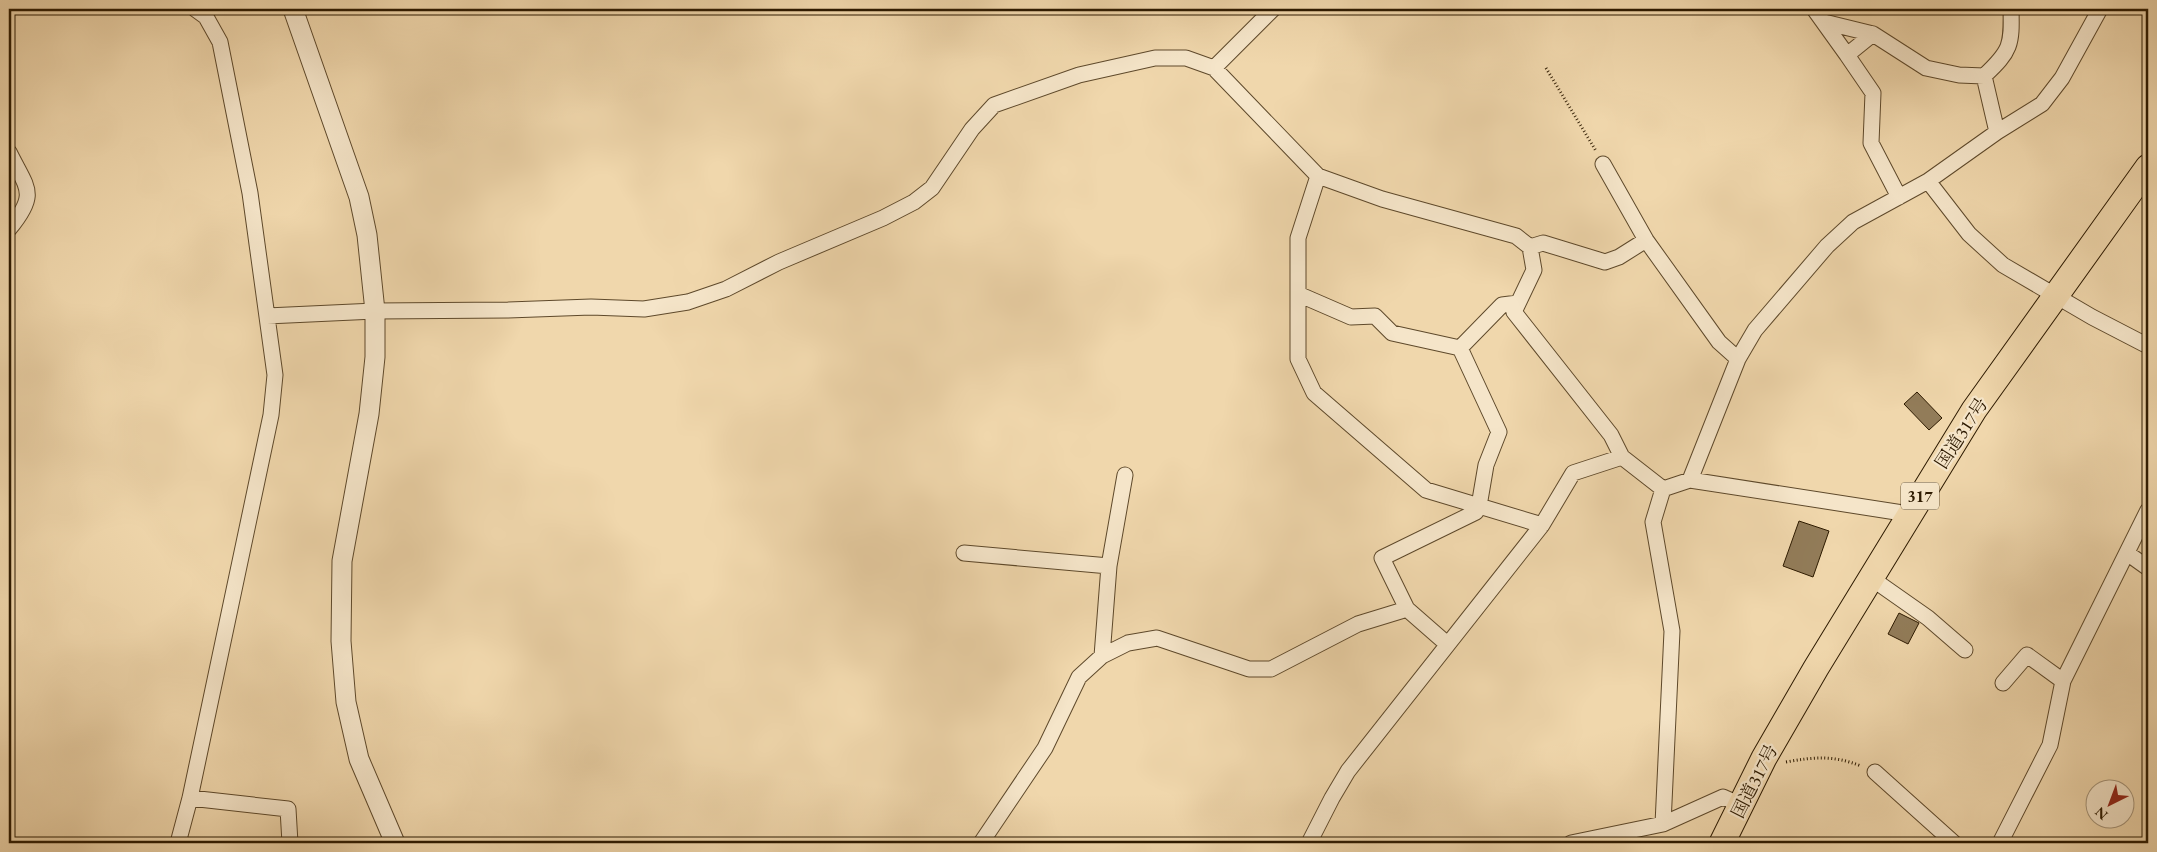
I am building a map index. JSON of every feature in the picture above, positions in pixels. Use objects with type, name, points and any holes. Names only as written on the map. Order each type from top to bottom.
[{"type":"highway","name":"国道317号","points":[[1722,843],[1764,758],[1816,668],[1974,410],[2148,168]]},
{"type":"street","points":[[178,843],[190,798],[271,415],[275,375],[250,193],[220,42],[206,16],[195,9]]},
{"type":"street","points":[[293,9],[359,197],[367,235],[375,311],[376,357],[369,414],[342,562],[341,642],[346,702],[359,759],[395,843]]},
{"type":"street","points":[[1214,68],[1273,9]]},
{"type":"street","points":[[1814,9],[1873,93],[1871,143],[1899,197]]},
{"type":"street","points":[[1824,22],[1874,34],[1926,68],[1959,75],[1984,76],[2000,61],[2012,39],[2011,9]]},
{"type":"street","points":[[1690,480],[1738,359],[1754,330],[1827,246],[1853,222],[1928,181],[1997,132],[2042,104],[2062,78],[2100,9]]},
{"type":"street","points":[[1847,55],[1874,34]]},
{"type":"street","points":[[267,316],[375,311],[591,307],[644,310],[688,302],[726,289],[779,262],[883,218],[914,202],[932,188],[972,129],[994,105],[1079,75],[1155,58],[1186,58],[1214,68],[1318,176],[1382,199],[1516,236],[1530,247],[1534,270],[1514,312],[1611,434],[1622,457],[1663,489]]},
{"type":"street","points":[[1984,76],[1997,132]]},
{"type":"street","points":[[9,152],[28,191],[27,202],[9,229]]},
{"type":"street","points":[[1604,164],[1646,240],[1719,342],[1738,359]]},
{"type":"street","points":[[1318,176],[1298,238],[1298,359],[1314,393],[1426,490],[1542,525]]},
{"type":"street","points":[[1928,181],[1969,234],[2003,265],[2092,318],[2148,346]]},
{"type":"street","points":[[1530,247],[1543,243],[1605,262],[1619,257],[1646,240]]},
{"type":"street","points":[[1298,294],[1351,317],[1374,316],[1392,333],[1460,348]]},
{"type":"street","points":[[1460,348],[1502,305],[1518,303]]},
{"type":"street","points":[[1448,644],[1407,609],[1382,558],[1476,512],[1479,506],[1486,465],[1499,432],[1460,348]]},
{"type":"street","points":[[1309,843],[1348,771],[1542,525],[1572,473],[1622,457]]},
{"type":"street","points":[[1102,656],[1109,566],[1125,475]]},
{"type":"street","points":[[1663,489],[1690,480],[1910,514]]},
{"type":"street","points":[[1663,489],[1653,522],[1672,631],[1663,824]]},
{"type":"street","points":[[2000,843],[2050,745],[2063,681],[2148,510]]},
{"type":"street","points":[[964,553],[1109,566]]},
{"type":"street","points":[[2127,553],[2148,568]]},
{"type":"street","points":[[1871,578],[1928,618],[1965,650]]},
{"type":"street","points":[[981,843],[1045,748],[1080,677],[1102,656],[1128,643],[1157,638],[1249,668],[1271,669],[1358,624],[1407,609]]},
{"type":"street","points":[[2003,683],[2027,655],[2063,681]]},
{"type":"street","points":[[1875,772],[1954,843]]},
{"type":"street","points":[[1571,843],[1663,824],[1723,797],[1741,805]]},
{"type":"street","points":[[190,798],[288,809],[290,843]]},
{"type":"path","points":[[1546,68],[1604,164]]},
{"type":"path","points":[[1764,758],[1777,764],[1817,757],[1852,762],[1875,772]]},
{"type":"building","points":[[1917,392],[1942,418],[1929,430],[1904,404]]},
{"type":"building","points":[[1799,521],[1829,531],[1813,577],[1783,566]]},
{"type":"building","points":[[1899,613],[1919,623],[1908,644],[1888,634]]}]
